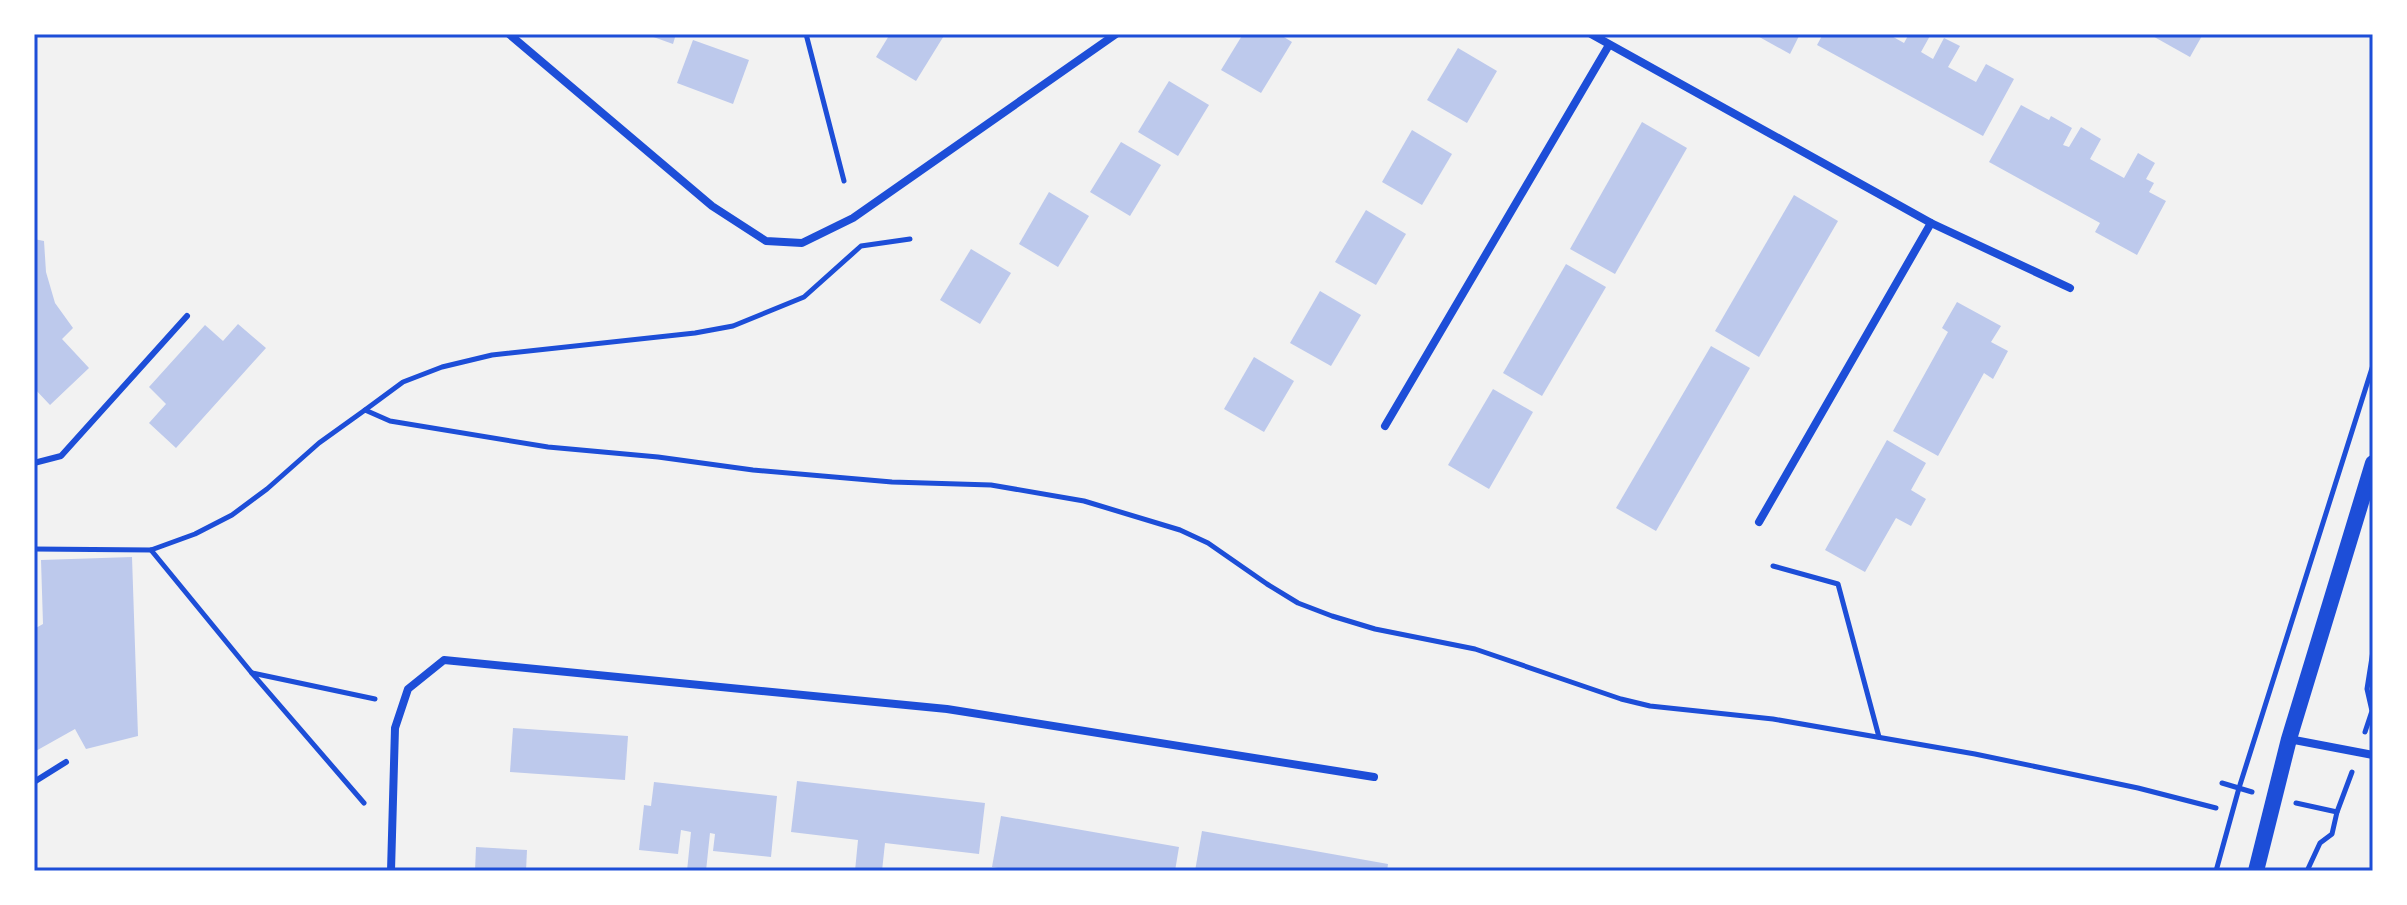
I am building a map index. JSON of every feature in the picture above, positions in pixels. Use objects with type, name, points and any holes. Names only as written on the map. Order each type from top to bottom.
[{"type":"main road","points":[[2256,871],[2289,739],[2373,463]]},
{"type":"street","points":[[509,34],[712,206],[766,241],[802,243],[853,218],[1116,34]]},
{"type":"street","points":[[1591,34],[1931,223],[2070,288]]},
{"type":"street","points":[[1385,426],[1609,45]]},
{"type":"street","points":[[1759,522],[1931,223]]},
{"type":"street","points":[[391,871],[395,728],[408,689],[444,660],[947,709],[1374,777]]},
{"type":"street","points":[[2289,739],[2373,755]]},
{"type":"lane","points":[[34,463],[61,456],[187,316]]},
{"type":"lane","points":[[34,782],[66,762]]},
{"type":"path","points":[[806,34],[844,181]]},
{"type":"path","points":[[34,549],[151,550],[195,534],[232,515],[319,443],[403,382],[442,367],[492,355],[695,333],[733,326],[804,297],[861,246],[910,239]]},
{"type":"path","points":[[2216,871],[2239,788],[2373,365]]},
{"type":"path","points":[[365,410],[390,421],[548,447],[892,482],[991,485],[1084,501],[1180,530],[1208,543],[1298,603],[1375,629],[1475,649],[1621,699],[1650,706],[1773,719],[1975,754],[2138,788],[2216,808]]},
{"type":"path","points":[[151,550],[364,803]]},
{"type":"path","points":[[1773,566],[1838,584],[1879,737]]},
{"type":"path","points":[[2372,711],[2367,689],[2373,651]]},
{"type":"path","points":[[251,672],[375,699]]},
{"type":"path","points":[[2307,871],[2320,843],[2332,834],[2344,793]]},
{"type":"building","points":[[645,34],[676,34],[673,44]]},
{"type":"building","points":[[890,34],[945,34],[916,81],[876,57]]},
{"type":"building","points":[[1243,34],[1279,34],[1292,42],[1261,93],[1221,70]]},
{"type":"building","points":[[1754,34],[1800,34],[1790,54]]},
{"type":"building","points":[[1823,34],[1888,34],[1904,43],[1909,34],[1931,34],[1921,52],[1933,59],[1944,38],[1960,46],[1948,67],[1976,82],[1986,64],[2014,79],[1983,136],[1817,45]]},
{"type":"building","points":[[2149,34],[2203,34],[2190,57]]},
{"type":"building","points":[[693,40],[749,60],[733,104],[677,83]]},
{"type":"building","points":[[1458,48],[1497,71],[1467,123],[1427,100]]},
{"type":"building","points":[[1169,81],[1209,105],[1178,156],[1138,132]]},
{"type":"building","points":[[2021,105],[2072,128],[2063,145],[2069,147],[2081,127],[2101,139],[2090,159],[2124,178],[2138,153],[2155,163],[2146,179],[2154,183],[2149,192],[2166,201],[2137,255],[2095,232],[2100,223],[1989,162]]},
{"type":"building","points":[[1642,122],[1687,148],[1615,274],[1570,249]]},
{"type":"building","points":[[1412,130],[1452,154],[1422,205],[1382,182]]},
{"type":"building","points":[[1121,142],[1161,165],[1130,216],[1090,192]]},
{"type":"building","points":[[1049,192],[1089,216],[1058,267],[1019,244]]},
{"type":"building","points":[[1794,195],[1838,221],[1759,357],[1715,331]]},
{"type":"building","points":[[1366,210],[1406,234],[1376,285],[1335,262]]},
{"type":"building","points":[[34,239],[44,241],[46,272],[55,303],[73,328],[62,339],[89,368],[50,405],[34,388]]},
{"type":"building","points":[[971,249],[1011,273],[980,324],[940,300]]},
{"type":"building","points":[[1566,264],[1606,287],[1542,396],[1503,373]]},
{"type":"building","points":[[1320,291],[1361,315],[1331,366],[1290,343]]},
{"type":"building","points":[[1957,302],[2001,326],[1991,342],[2008,351],[1993,379],[1984,373],[1938,456],[1893,431],[1948,332],[1942,328]]},
{"type":"building","points":[[238,324],[266,348],[176,448],[149,423],[166,404],[149,387],[205,325],[223,341]]},
{"type":"building","points":[[1711,346],[1750,368],[1656,531],[1616,508]]},
{"type":"building","points":[[1254,357],[1294,381],[1264,432],[1224,409]]},
{"type":"building","points":[[1493,389],[1533,412],[1489,489],[1448,465]]},
{"type":"building","points":[[1887,440],[1926,463],[1911,490],[1926,499],[1911,526],[1896,518],[1865,572],[1825,550]]},
{"type":"building","points":[[132,557],[138,736],[86,749],[75,729],[34,752],[34,629],[43,624],[41,560]]},
{"type":"building","points":[[513,728],[628,736],[625,780],[510,772]]},
{"type":"building","points":[[797,781],[985,803],[979,854],[885,843],[882,871],[855,871],[858,840],[791,832]]},
{"type":"building","points":[[654,782],[777,796],[771,857],[713,851],[715,834],[710,833],[706,871],[687,871],[691,832],[681,830],[678,854],[639,850],[644,805],[651,806]]},
{"type":"building","points":[[1001,816],[1179,847],[1175,871],[1016,871],[992,867]]},
{"type":"building","points":[[1202,831],[1388,864],[1387,871],[1195,871]]},
{"type":"building","points":[[476,847],[527,850],[526,871],[475,871]]}]
